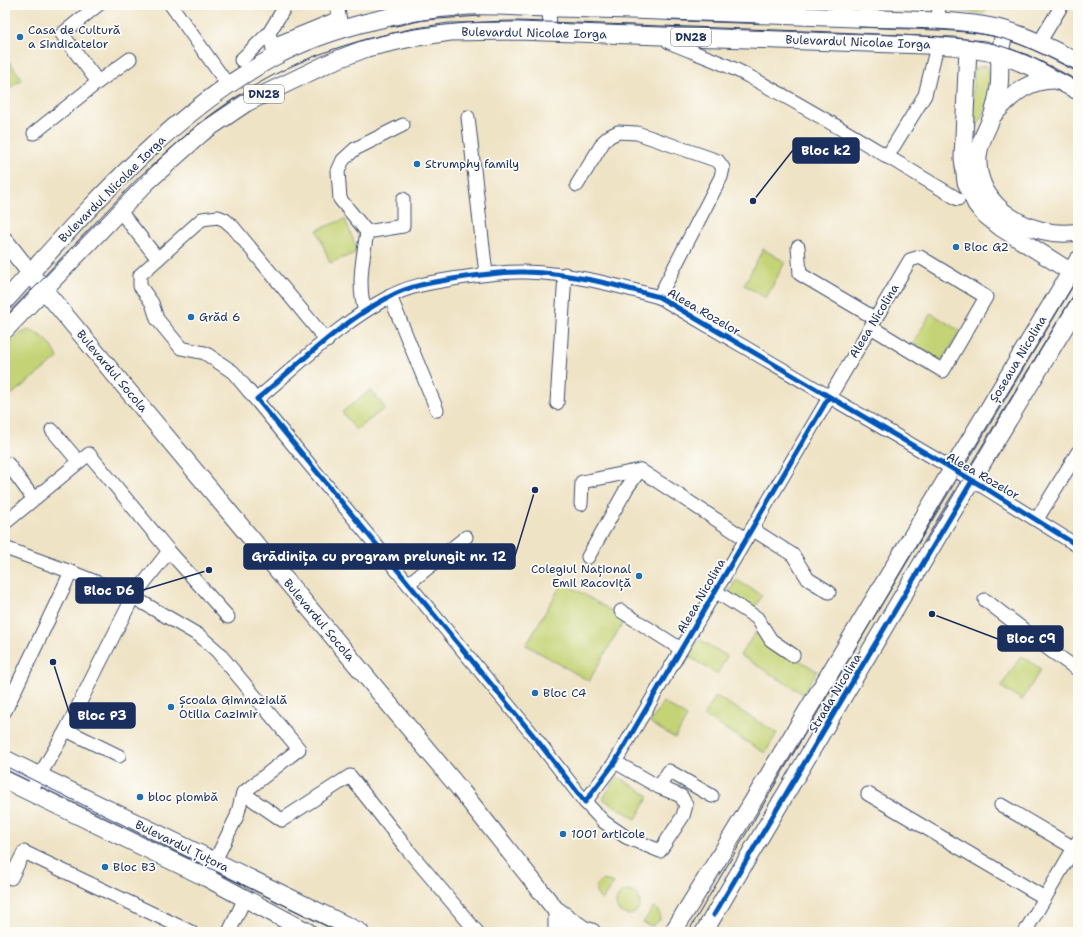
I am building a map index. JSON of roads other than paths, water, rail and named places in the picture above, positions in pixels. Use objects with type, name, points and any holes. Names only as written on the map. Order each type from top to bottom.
[{"type":"main road","name":"Bulevardul Nicolae Iorga","points":[[30,274],[139,159],[228,85],[272,45],[340,24],[426,10],[470,6],[939,13],[972,23],[1005,30],[1039,43],[1078,62]]},
{"type":"main road","points":[[1005,30],[1000,54],[998,92],[993,115],[983,133],[978,157],[981,179],[991,199],[1004,213],[1022,225],[1064,234],[1078,232]]},
{"type":"main road","name":"Bulevardul Nicolae Iorga","points":[[43,289],[119,210],[173,157],[219,120],[246,103],[331,62],[366,48],[419,36],[450,32],[517,31],[710,37],[968,48],[1000,54],[1058,80],[1078,91]]},
{"type":"main road","points":[[968,48],[963,158],[966,182],[976,204],[984,214],[1074,266]]},
{"type":"main road","points":[[993,115],[1018,91],[1033,82],[1058,80]]},
{"type":"main road","name":"Bulevardul Socola","points":[[5,241],[30,274],[459,788],[556,912],[564,932]]},
{"type":"main road","name":"Șoseaua Nicolina","points":[[965,447],[1074,266]]},
{"type":"main road","name":"DN28","points":[[5,302],[30,274]]},
{"type":"main road","name":"DN28","points":[[5,330],[43,289]]},
{"type":"main road","name":"Șoseaua Nicolina","points":[[984,459],[1078,305]]},
{"type":"main road","name":"Strada Nicolina","points":[[673,932],[965,447]]},
{"type":"main road","name":"Strada Nicolina","points":[[704,932],[984,459]]},
{"type":"main road","name":"Bulevardul Țuțora","points":[[5,759],[360,932]]},
{"type":"main road","name":"Bulevardul Țuțora","points":[[5,780],[207,878],[308,932]]},
{"type":"main road","points":[[556,912],[556,932]]},
{"type":"main road","name":"Bulevardul Socola","points":[[556,912],[583,929],[592,932]]},
{"type":"street","points":[[98,5],[62,34],[98,82]]},
{"type":"street","points":[[241,60],[272,45],[286,5]]},
{"type":"street","points":[[337,5],[340,24]]},
{"type":"street","points":[[1039,43],[1062,5]]},
{"type":"street","points":[[171,6],[228,85]]},
{"type":"street","points":[[550,7],[550,32]]},
{"type":"street","points":[[669,36],[669,42],[698,55],[710,57],[749,76],[958,200]]},
{"type":"street","points":[[710,37],[710,57]]},
{"type":"street","points":[[887,157],[925,95],[937,46]]},
{"type":"street","points":[[34,133],[98,82],[130,59]]},
{"type":"street","points":[[468,117],[486,274]]},
{"type":"street","points":[[365,311],[361,298],[361,276],[367,232],[340,199],[338,170],[343,160],[355,149],[403,125]]},
{"type":"street","points":[[577,185],[604,141],[618,132],[637,133],[718,162],[723,168],[722,177],[659,297]]},
{"type":"street","points":[[367,232],[403,226],[403,199]]},
{"type":"street","points":[[119,210],[158,259]]},
{"type":"street","points":[[327,341],[225,220],[218,217],[202,219],[140,275],[140,286],[152,303],[157,319],[181,348],[205,353],[233,372],[257,399],[533,735],[585,802],[604,822],[626,837],[660,851],[683,816],[686,805],[682,796],[659,787],[615,762]]},
{"type":"street","points":[[798,247],[800,274],[873,323]]},
{"type":"street","name":"Aleea Nicolina","points":[[585,802],[615,762],[910,260],[920,257],[986,297],[942,371],[873,323]]},
{"type":"street","name":"Aleea Rozelor","points":[[257,399],[365,311],[390,296],[414,286],[486,274],[524,272],[565,274],[608,283],[659,297],[951,470],[1037,519],[1078,546]]},
{"type":"street","points":[[557,404],[565,274]]},
{"type":"street","points":[[390,296],[437,410]]},
{"type":"street","points":[[52,430],[79,462]]},
{"type":"street","points":[[1037,519],[1078,452]]},
{"type":"street","points":[[5,523],[33,498],[89,454],[169,551],[228,617]]},
{"type":"street","points":[[8,464],[33,498]]},
{"type":"street","points":[[588,557],[627,488],[640,470]]},
{"type":"street","points":[[582,504],[582,482],[640,470],[748,534],[793,555],[808,579],[829,592]]},
{"type":"street","points":[[408,584],[466,537]]},
{"type":"street","points":[[5,548],[133,597],[200,636],[217,651],[299,749],[243,794],[237,816],[207,878]]},
{"type":"street","points":[[30,792],[66,730],[133,597],[169,551]]},
{"type":"street","points":[[6,704],[71,572]]},
{"type":"street","points":[[715,591],[757,618],[771,640],[793,654]]},
{"type":"street","points":[[985,600],[1078,670]]},
{"type":"street","points":[[621,611],[681,650]]},
{"type":"street","points":[[66,730],[119,756]]},
{"type":"street","points":[[659,787],[669,771],[712,796]]},
{"type":"street","points":[[243,794],[282,820],[350,776],[408,850],[477,932]]},
{"type":"street","points":[[868,794],[1045,898]]},
{"type":"street","points":[[1001,805],[1076,845],[1025,932]]},
{"type":"street","points":[[11,878],[24,852],[192,932]]},
{"type":"street","points":[[229,932],[245,898]]},
{"type":"tram line","points":[[391,27],[424,20],[480,16]]},
{"type":"tram line","points":[[668,20],[759,23]]},
{"type":"tram line","points":[[5,318],[149,169],[214,112],[265,80],[299,63],[333,49],[404,31],[441,25],[517,21],[942,37],[986,41],[1028,55],[1078,82]]},
{"type":"tram line","points":[[859,27],[934,29],[972,32],[1008,40],[1043,54],[1078,71]]},
{"type":"tram line","points":[[688,932],[959,473],[1078,277]]},
{"type":"tram line","points":[[925,543],[1078,288]]},
{"type":"tram line","points":[[5,766],[338,932]]},
{"type":"place","name":"Casa de Cultură a Sindicatelor","points":[[20,37]]},
{"type":"place","name":"Strumphy family","points":[[417,164]]},
{"type":"place","name":"Bloc k2","points":[[753,201]]},
{"type":"place","name":"Bloc G2","points":[[956,247]]},
{"type":"place","name":"Grăd 6","points":[[191,317]]},
{"type":"place","name":"Grădinița cu program prelungit nr. 12","points":[[535,490]]},
{"type":"place","name":"Bloc D6","points":[[209,570]]},
{"type":"place","name":"Colegiul Național Emil Racoviță","points":[[639,576]]},
{"type":"place","name":"Bloc C9","points":[[932,614]]},
{"type":"place","name":"Bloc P3","points":[[53,662]]},
{"type":"place","name":"Bloc C4","points":[[535,693]]},
{"type":"place","name":"Școala Gimnazială Otilia Cazimir","points":[[171,707]]},
{"type":"place","name":"bloc plombă","points":[[140,797]]},
{"type":"place","name":"1001 articole","points":[[563,834]]},
{"type":"place","name":"Bloc B3","points":[[105,867]]}]
